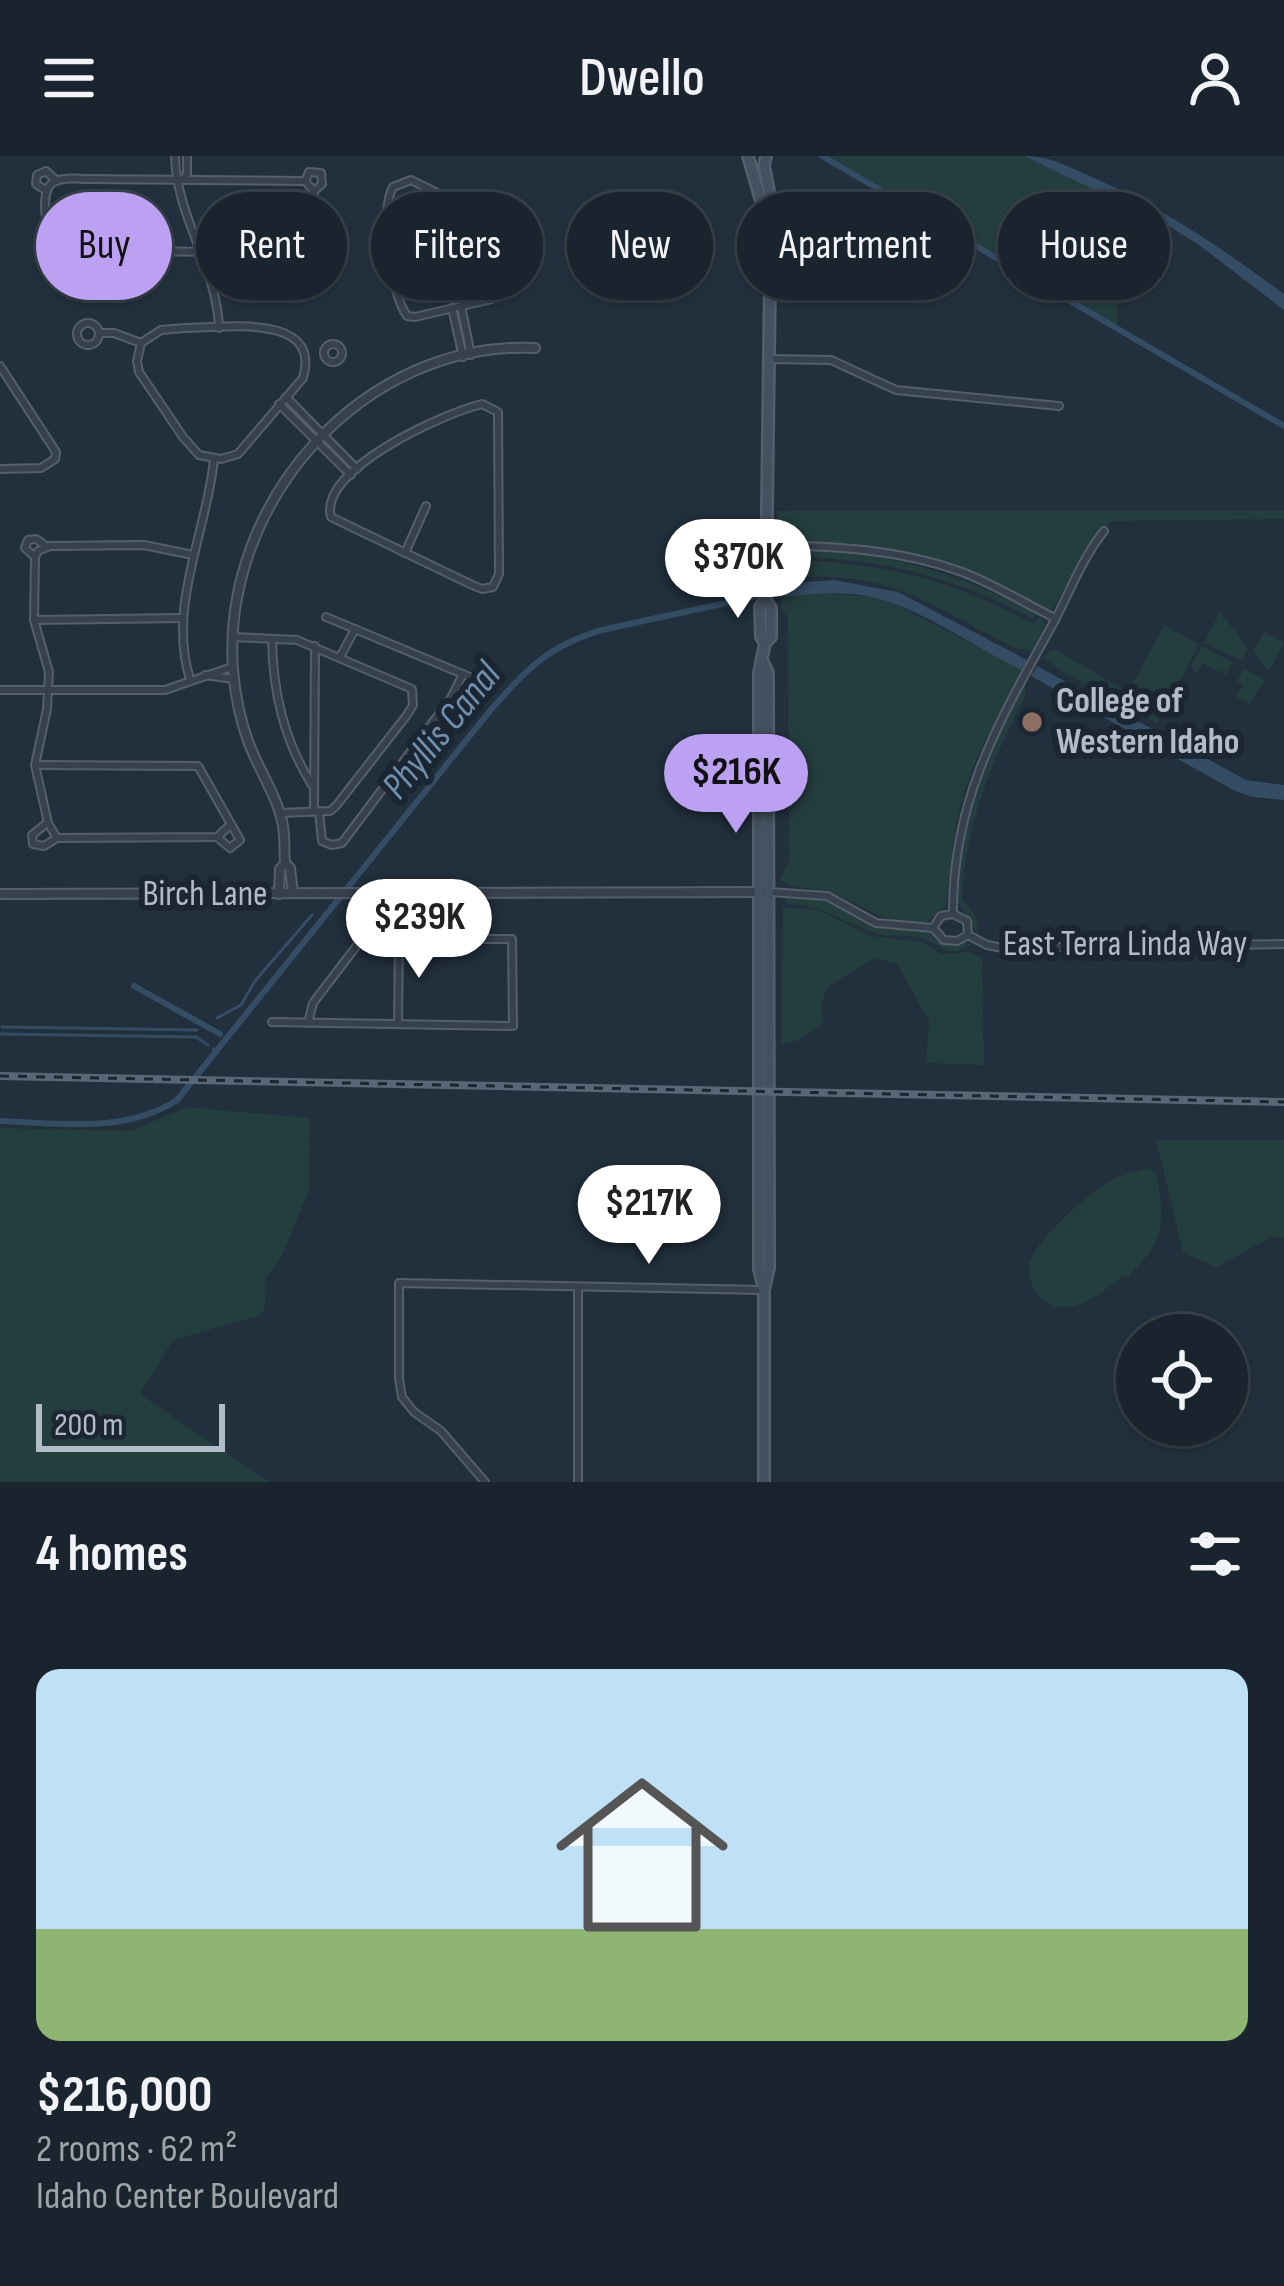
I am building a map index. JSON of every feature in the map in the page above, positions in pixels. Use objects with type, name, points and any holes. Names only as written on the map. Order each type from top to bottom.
[{"type":"main road","points":[[748,156],[759,192]]},
{"type":"main road","points":[[766,156],[769,192]]},
{"type":"main road","points":[[764,1482],[764,1290],[770,1206],[764,892],[768,673],[760,637],[760,607],[766,594],[768,300]]},
{"type":"street","points":[[176,156],[187,224],[196,246]]},
{"type":"street","points":[[180,181],[187,175],[187,156]]},
{"type":"street","points":[[196,253],[56,250],[47,238],[46,191],[57,181],[305,181],[314,191],[322,184],[322,174],[311,171],[305,181]]},
{"type":"street","points":[[46,191],[36,184],[41,172],[49,172],[57,181]]},
{"type":"street","points":[[404,181],[417,182],[445,197],[485,197],[496,204],[496,294],[456,307],[407,316],[398,298],[387,203],[393,187],[404,181]]},
{"type":"street","points":[[216,300],[219,328]]},
{"type":"street","points":[[456,307],[467,356]]},
{"type":"street","points":[[219,328],[286,332],[298,340],[306,357],[303,378],[238,454],[214,459],[190,447],[139,372],[137,361],[141,343],[161,330],[219,328]]},
{"type":"street","points":[[99,333],[141,343]]},
{"type":"street","points":[[279,894],[284,863],[278,813],[247,740],[233,666],[240,580],[254,535],[293,466],[319,437],[368,397],[399,379],[467,356],[536,348]]},
{"type":"street","points":[[306,357],[323,354]]},
{"type":"street","points":[[768,359],[830,360],[896,390],[1059,406]]},
{"type":"street","points":[[0,366],[55,446],[55,459],[40,469],[0,469]]},
{"type":"street","points":[[286,397],[354,472]]},
{"type":"street","points":[[279,404],[319,437]]},
{"type":"street","points":[[482,404],[498,412],[497,580],[493,586],[482,589],[331,517],[331,501],[354,472],[410,431],[452,411],[482,404]]},
{"type":"street","points":[[190,680],[182,653],[183,618],[214,459]]},
{"type":"street","points":[[405,553],[426,506]]},
{"type":"street","points":[[952,914],[963,812],[982,757],[1104,531]]},
{"type":"street","points":[[35,556],[25,548],[28,540],[46,546],[144,545],[194,555]]},
{"type":"street","points":[[766,545],[848,547],[929,562],[994,586],[1055,618]]},
{"type":"street","points":[[46,546],[35,556],[34,620],[47,658],[48,690],[34,765],[48,823],[57,838]]},
{"type":"street","points":[[326,617],[489,685]]},
{"type":"street","points":[[34,620],[183,618]]},
{"type":"street","points":[[340,657],[355,629]]},
{"type":"street","points":[[232,637],[297,640],[412,689],[413,705],[336,806],[330,811],[278,813]]},
{"type":"street","points":[[272,640],[275,684],[289,742],[314,788]]},
{"type":"street","points":[[315,646],[314,788],[322,841],[332,845],[342,843],[463,674]]},
{"type":"street","points":[[0,690],[165,690],[233,666]]},
{"type":"street","points":[[205,675],[234,679]]},
{"type":"street","points":[[34,765],[198,766],[228,825],[239,836],[237,844],[227,847],[218,837],[57,838],[44,846],[33,844],[32,835],[48,823]]},
{"type":"street","points":[[218,837],[228,825]]},
{"type":"street","points":[[284,863],[290,868],[293,893]]},
{"type":"street","points":[[456,937],[459,917],[464,914],[459,892]]},
{"type":"street","points":[[764,892],[827,896],[876,923],[933,928],[944,940],[968,934],[967,921],[952,914],[940,916],[933,928]]},
{"type":"street","name":"Birch Lane","points":[[0,894],[764,892]]},
{"type":"street","points":[[368,893],[377,915],[373,938]]},
{"type":"street","name":"East Terra Linda Way","points":[[968,934],[1002,948],[1284,944]]},
{"type":"street","points":[[272,1022],[308,1023],[398,1025],[513,1026],[512,939],[373,938],[358,944],[313,1003],[308,1023]]},
{"type":"street","points":[[398,1025],[399,938]]},
{"type":"street","points":[[484,1482],[441,1431],[402,1397],[400,1283],[764,1290]]},
{"type":"street","points":[[578,1287],[578,1482]]},
{"type":"green space","points":[[824,156],[1024,156],[1104,192],[998,192],[998,258],[974,244],[974,192],[886,192]]},
{"type":"green space","points":[[1071,300],[1117,300],[1117,327]]},
{"type":"green space","points":[[778,511],[1284,511],[1284,519],[1113,521],[1096,533],[1052,610],[949,564],[849,543],[789,541],[778,533]]},
{"type":"green space","points":[[786,551],[852,554],[916,565],[1036,614],[1034,619],[973,591],[913,572],[850,561],[784,557]]},
{"type":"green space","points":[[781,560],[850,564],[912,575],[972,595],[1034,624],[1040,616],[1046,625],[1033,652],[1018,649],[932,604],[880,584],[819,577],[781,579]]},
{"type":"green space","points":[[819,593],[873,597],[895,604],[1022,670],[964,792],[946,906],[927,922],[895,921],[839,896],[780,879],[789,860],[788,616],[781,609],[781,597]]},
{"type":"green space","points":[[1220,612],[1248,648],[1241,660],[1204,643]]},
{"type":"green space","points":[[1164,625],[1199,645],[1157,723],[1042,657],[1054,649],[1128,692]]},
{"type":"green space","points":[[1264,632],[1284,643],[1269,672],[1253,651]]},
{"type":"green space","points":[[1202,646],[1232,662],[1226,675],[1203,663],[1197,673],[1191,666]]},
{"type":"green space","points":[[1244,669],[1265,680],[1249,704],[1236,697]]},
{"type":"green space","points":[[1025,682],[1025,697],[991,770],[975,819],[964,871],[962,899],[977,918],[978,935],[956,898],[966,819],[992,747]]},
{"type":"green space","points":[[785,897],[825,901],[885,929],[926,932],[942,944],[973,943],[957,951],[946,950],[922,938],[881,934],[822,910],[786,904]]},
{"type":"green space","points":[[783,907],[818,910],[871,936],[922,942],[941,954],[968,952],[982,958],[984,1065],[926,1063],[929,1021],[897,964],[875,958],[827,987],[821,1008],[824,1023],[781,1045]]},
{"type":"green space","points":[[188,1107],[310,1118],[309,1190],[281,1258],[265,1279],[266,1303],[261,1315],[173,1340],[140,1394],[269,1482],[0,1482],[0,1128],[130,1131]]},
{"type":"green space","points":[[1156,1140],[1284,1140],[1284,1238],[1271,1237],[1217,1267],[1183,1253]]},
{"type":"green space","points":[[1149,1168],[1156,1173],[1161,1219],[1149,1254],[1126,1278],[1123,1275],[1081,1304],[1058,1307],[1047,1302],[1035,1290],[1029,1273],[1039,1245],[1105,1184]]},
{"type":"water","points":[[1024,156],[1062,164],[1124,192],[1099,192]]},
{"type":"water","points":[[1170,217],[1284,294],[1284,310],[1170,227]]},
{"type":"water","points":[[834,580],[898,592],[1027,660],[1022,670],[932,621],[876,598],[841,593],[781,597],[781,584]]},
{"type":"water","points":[[1037,666],[1246,780],[1284,785],[1284,800],[1233,790],[1031,676]]},
{"type":"waterway","points":[[822,156],[1284,426]]},
{"type":"waterway","name":"Phyllis Canal","points":[[0,1121],[114,1122],[157,1111],[177,1100],[489,712],[539,661],[602,630],[785,590]]},
{"type":"waterway","points":[[217,1018],[241,1005],[255,981],[312,915]]},
{"type":"waterway","points":[[134,986],[220,1034]]},
{"type":"waterway","points":[[2,1027],[197,1030]]},
{"type":"waterway","points":[[0,1034],[196,1037],[208,1045]]},
{"type":"waterway","name":"Phyllis Canal","points":[[213,1049],[218,1053]]},
{"type":"railway","points":[[0,1076],[1284,1102]]},
{"type":"place","name":"College of Western Idaho","points":[[1032,722]]}]
